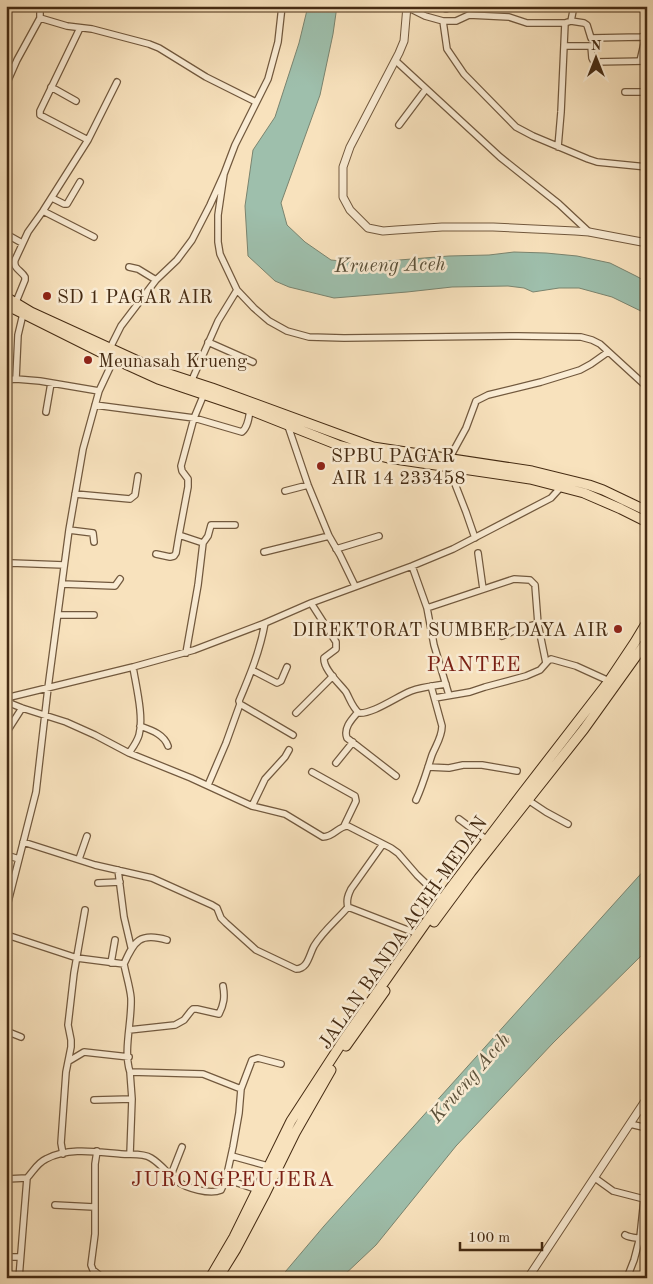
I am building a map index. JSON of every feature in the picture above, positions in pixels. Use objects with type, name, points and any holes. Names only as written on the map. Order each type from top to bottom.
[{"type":"highway","points":[[6,297],[23,314],[158,379],[252,407],[373,447],[530,479],[584,493],[621,508],[647,522]]},
{"type":"highway","points":[[11,304],[160,371],[252,407],[288,426],[338,444],[388,458],[532,471],[589,485],[647,511]]},
{"type":"highway","name":"JALAN BANDA ACEH-MEDAN","points":[[210,1278],[218,1273],[264,1196],[295,1133],[338,1059],[454,894],[609,681],[647,622]]},
{"type":"highway","name":"JALAN BANDA ACEH-MEDAN","points":[[218,1273],[291,1121],[344,1038],[487,840],[595,715],[647,641]]},
{"type":"street","points":[[6,85],[40,18],[40,6]]},
{"type":"street","points":[[110,348],[121,326],[156,280],[177,260],[192,240],[210,205],[235,145],[265,85],[278,42],[282,6]]},
{"type":"street","points":[[558,146],[564,46],[568,22],[574,6]]},
{"type":"street","points":[[646,34],[644,61],[594,62],[591,38],[587,25],[584,23],[527,24],[509,17],[469,15],[456,21],[443,21],[425,16],[407,7],[404,41],[396,61],[350,147],[343,167],[343,196],[350,210],[368,228],[383,231],[442,227],[493,227],[589,232],[647,243]]},
{"type":"street","points":[[40,18],[149,44],[159,48],[206,77],[256,102]]},
{"type":"street","points":[[443,21],[447,49],[464,74],[516,127],[533,136],[597,162],[647,167]]},
{"type":"street","points":[[80,28],[51,87],[40,115],[88,140]]},
{"type":"street","points":[[591,38],[641,37],[646,34]]},
{"type":"street","points":[[564,46],[591,46]]},
{"type":"street","points":[[396,61],[500,157],[559,204],[589,232]]},
{"type":"street","points":[[11,304],[26,277],[15,268],[14,264],[22,243],[44,212],[88,140],[117,82]]},
{"type":"street","points":[[51,87],[76,101]]},
{"type":"street","points":[[399,125],[426,89]]},
{"type":"street","points":[[625,92],[647,92]]},
{"type":"street","points":[[224,174],[219,203],[218,242],[220,254],[237,290],[269,321],[287,331],[309,337],[581,337],[600,344],[647,387]]},
{"type":"street","points":[[52,198],[67,204],[80,182]]},
{"type":"street","points":[[44,212],[94,238]]},
{"type":"street","points":[[6,234],[22,243]]},
{"type":"street","points":[[129,267],[138,269],[156,280]]},
{"type":"street","points":[[191,382],[218,321],[237,290]]},
{"type":"street","points":[[16,379],[18,335],[23,314]]},
{"type":"street","points":[[208,342],[253,362]]},
{"type":"street","points":[[475,538],[448,463],[466,428],[476,401],[580,370],[608,352]]},
{"type":"street","points":[[6,910],[36,792],[74,494],[98,390],[114,359]]},
{"type":"street","points":[[6,380],[16,379],[98,390]]},
{"type":"street","points":[[46,412],[51,383]]},
{"type":"street","points":[[156,554],[170,557],[176,553],[188,486],[188,479],[182,472],[181,466],[194,418],[204,394]]},
{"type":"street","points":[[95,404],[194,418],[242,432],[246,427],[252,407]]},
{"type":"street","points":[[288,426],[308,485],[329,536],[355,586]]},
{"type":"street","points":[[74,494],[130,499],[135,495],[138,476]]},
{"type":"street","points":[[285,491],[308,485]]},
{"type":"street","points":[[6,698],[186,653],[265,623],[311,603],[453,549],[550,498],[561,487]]},
{"type":"street","points":[[186,653],[203,543],[208,536],[211,525],[235,525]]},
{"type":"street","points":[[69,530],[93,533],[94,542]]},
{"type":"street","points":[[179,535],[203,543]]},
{"type":"street","points":[[264,552],[329,536]]},
{"type":"street","points":[[336,549],[379,536]]},
{"type":"street","points":[[478,553],[483,589]]},
{"type":"street","points":[[6,604],[9,564],[64,565]]},
{"type":"street","points":[[412,566],[427,608],[434,645],[450,695]]},
{"type":"street","points":[[62,584],[115,586],[120,579]]},
{"type":"street","points":[[427,608],[514,579],[530,580],[535,585],[538,624],[546,663]]},
{"type":"street","points":[[311,603],[336,642],[336,649],[326,656],[324,660],[358,712],[370,711],[410,691],[446,684]]},
{"type":"street","points":[[58,614],[94,615]]},
{"type":"street","points":[[208,785],[226,743],[240,704],[239,701],[252,670],[265,623]]},
{"type":"street","points":[[502,636],[520,628],[538,624]]},
{"type":"street","points":[[435,698],[460,694],[526,676],[540,670],[546,663],[554,659],[576,666],[609,681]]},
{"type":"street","points":[[129,753],[136,743],[140,726],[133,667]]},
{"type":"street","points":[[252,670],[277,682],[281,681],[287,668]]},
{"type":"street","points":[[296,713],[333,676]]},
{"type":"street","points":[[416,800],[442,732],[432,686]]},
{"type":"street","points":[[6,698],[12,704],[66,722],[129,753],[208,785],[252,806],[286,814],[323,837],[330,837],[344,826],[356,801],[354,796],[312,772]]},
{"type":"street","points":[[240,704],[293,735]]},
{"type":"street","points":[[6,733],[22,708]]},
{"type":"street","points":[[358,712],[347,726],[347,738],[396,776]]},
{"type":"street","points":[[140,726],[163,738],[167,741],[168,746]]},
{"type":"street","points":[[336,763],[353,742]]},
{"type":"street","points":[[252,806],[265,779],[289,750]]},
{"type":"street","points":[[428,767],[450,768],[463,765],[482,765],[517,771]]},
{"type":"street","points":[[525,797],[546,812],[568,824]]},
{"type":"street","points":[[459,820],[487,840]]},
{"type":"street","points":[[344,826],[348,826],[398,853],[443,900]]},
{"type":"street","points":[[79,859],[87,836]]},
{"type":"street","points":[[23,842],[95,865],[152,878],[212,905],[217,908],[221,918],[256,950],[296,969],[304,967],[318,939],[348,907]]},
{"type":"street","points":[[348,907],[347,902],[351,889],[383,844]]},
{"type":"street","points":[[6,854],[19,859]]},
{"type":"street","points":[[118,870],[131,947]]},
{"type":"street","points":[[98,883],[120,882]]},
{"type":"street","points":[[348,907],[418,934]]},
{"type":"street","points":[[63,1154],[61,1144],[66,1072],[71,1040],[68,1025],[74,973],[85,910]]},
{"type":"street","points":[[6,935],[77,958],[124,964]]},
{"type":"street","points":[[130,1154],[132,1099],[130,1072],[127,1063],[129,1057],[131,999],[124,964],[131,947],[140,939],[160,938],[167,940]]},
{"type":"street","points":[[112,962],[115,940]]},
{"type":"street","points":[[129,1030],[175,1024],[184,1020],[190,1011],[194,1009],[219,1014],[224,1004],[223,986]]},
{"type":"street","points":[[6,1031],[20,1036]]},
{"type":"street","points":[[69,1060],[84,1052],[129,1057]]},
{"type":"street","points":[[19,1278],[27,1178],[44,1160],[80,1151],[140,1155],[151,1158],[184,1185],[210,1192],[221,1190],[232,1156],[241,1089],[253,1059],[258,1058],[281,1064]]},
{"type":"street","points":[[130,1072],[203,1074],[241,1089]]},
{"type":"street","points":[[531,1277],[647,1098]]},
{"type":"street","points":[[94,1100],[132,1099]]},
{"type":"street","points":[[630,1124],[647,1128]]},
{"type":"street","points":[[171,1175],[182,1147]]},
{"type":"street","points":[[97,1151],[95,1164],[95,1234],[91,1265],[93,1270],[103,1278]]},
{"type":"street","points":[[232,1156],[268,1166]]},
{"type":"street","points":[[6,1178],[27,1178]]},
{"type":"street","points":[[595,1178],[613,1191],[645,1197],[644,1221],[634,1260],[626,1278]]},
{"type":"street","points":[[226,1179],[258,1190]]},
{"type":"street","points":[[55,1205],[94,1207]]},
{"type":"street","points":[[625,1234],[632,1238],[640,1237],[647,1240]]},
{"type":"street","points":[[6,1257],[20,1257]]},
{"type":"water","name":"Krueng Aceh","points":[[308,6],[337,6],[320,95],[281,203],[287,225],[305,242],[331,260],[362,263],[514,252],[577,256],[610,263],[647,282],[647,314],[612,297],[579,288],[559,288],[533,292],[524,288],[508,286],[452,287],[334,298],[289,287],[275,281],[248,256],[245,206],[253,150],[275,117],[299,43]]},
{"type":"water","name":"Krueng Aceh","points":[[647,867],[647,950],[553,1043],[456,1146],[376,1245],[341,1278],[280,1278],[324,1226]]},
{"type":"place","name":"SD 1 PAGAR AIR","points":[[47,296]]},
{"type":"place","name":"Meunasah Krueng","points":[[88,360]]},
{"type":"place","name":"SPBU PAGAR AIR 14 233458","points":[[321,466]]},
{"type":"place","name":"DIREKTORAT SUMBER DAYA AIR","points":[[618,629]]},
{"type":"district","name":"PANTEE","points":[[474,664]]},
{"type":"district","name":"JURONGPEUJERA","points":[[233,1179]]}]
